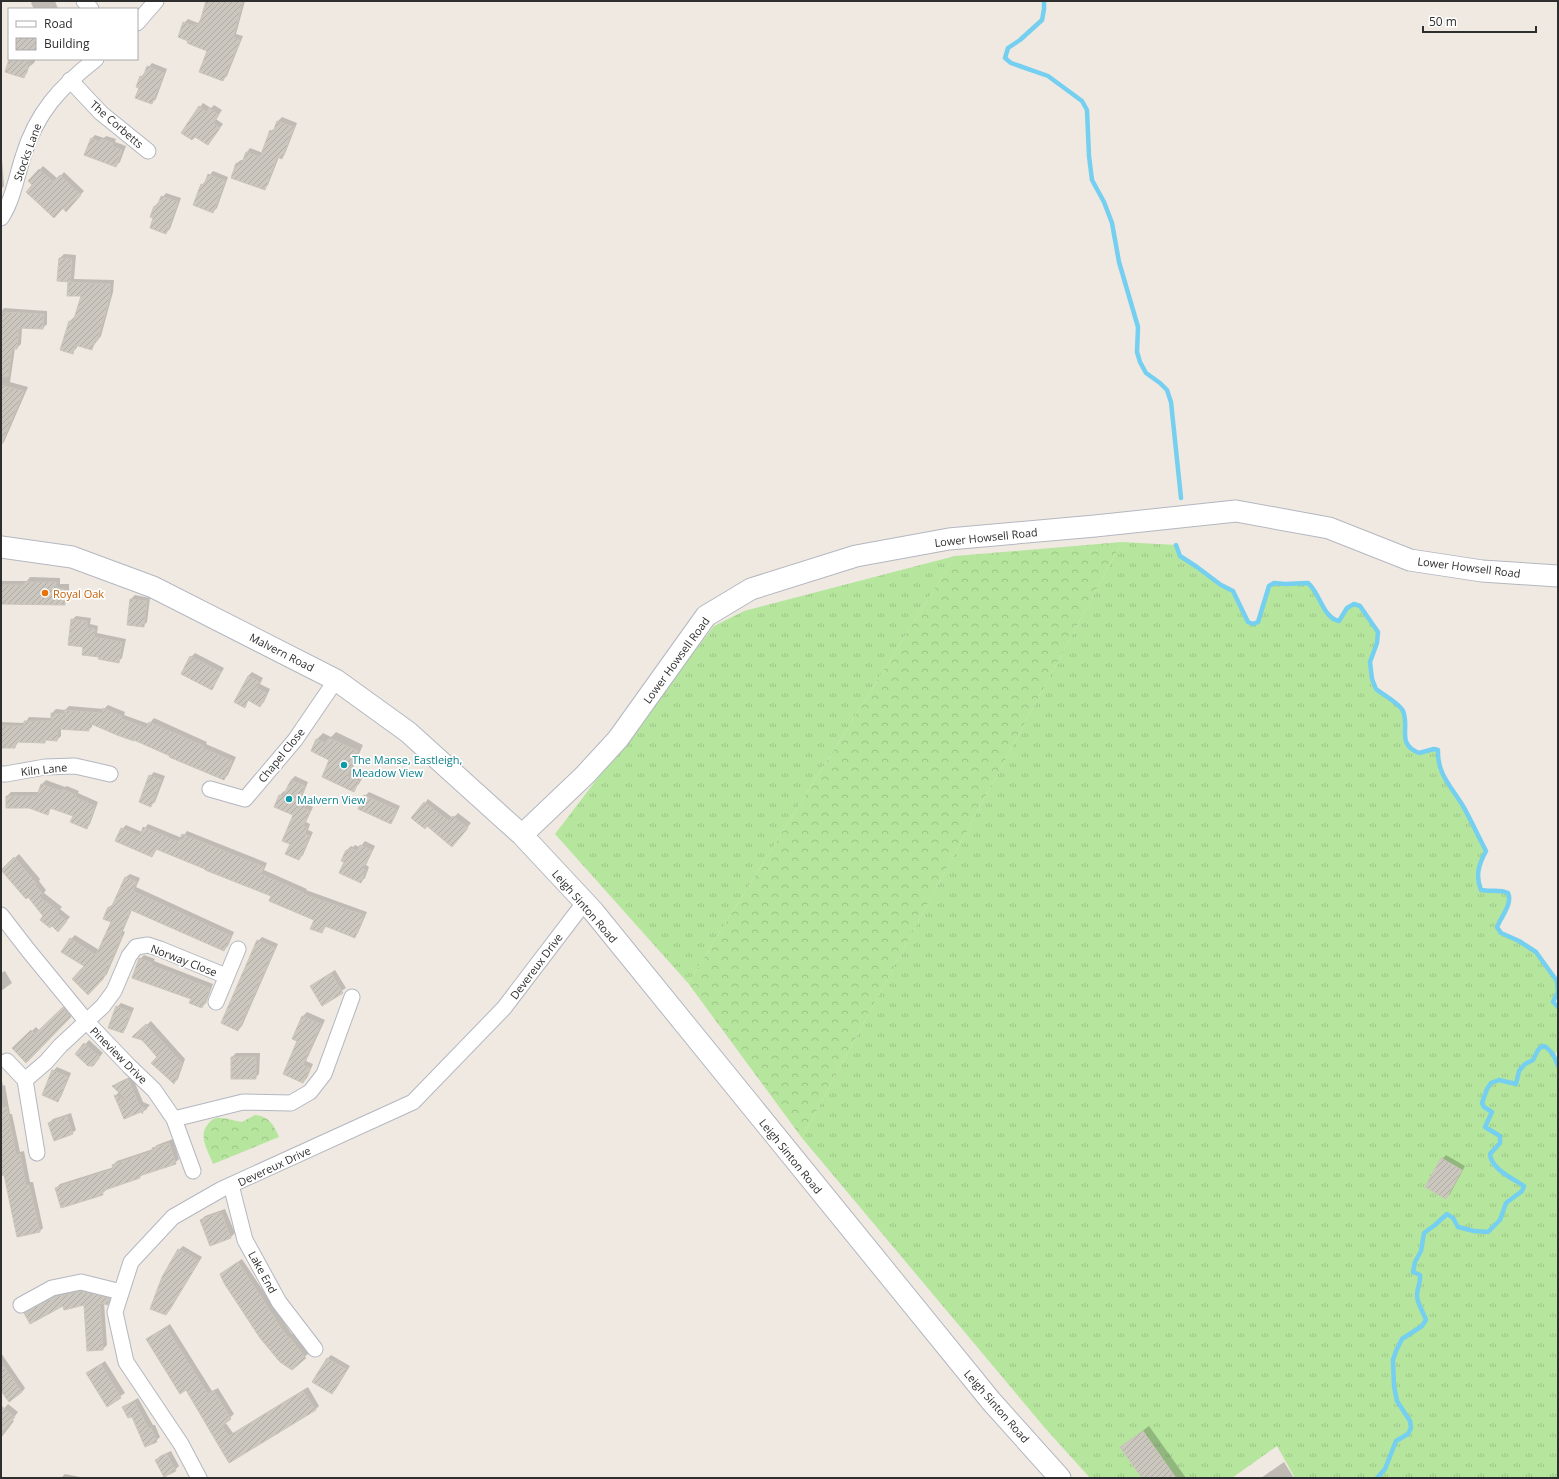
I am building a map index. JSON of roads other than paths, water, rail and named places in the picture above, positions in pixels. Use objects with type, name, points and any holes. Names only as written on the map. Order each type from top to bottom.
[{"type":"main road","name":"Lower Howsell Road","points":[[522,835],[585,775],[618,739],[706,616],[751,589],[856,556],[949,539],[1095,526],[1236,511],[1329,528],[1410,560],[1482,571],[1558,576]]},
{"type":"main road","name":"Malvern Road","points":[[1,547],[72,557],[153,587],[336,680],[408,732],[522,835]]},
{"type":"main road","name":"Leigh Sinton Road","points":[[522,835],[584,903],[986,1395],[1060,1478]]},
{"type":"street","points":[[138,22],[156,1]]},
{"type":"street","name":"Stocks Lane","points":[[1,218],[6,210],[23,156],[38,121],[50,103],[70,80],[95,60]]},
{"type":"street","name":"The Corbetts","points":[[70,80],[101,113],[148,151]]},
{"type":"street","name":"Chapel Close","points":[[210,789],[245,799],[295,740],[336,680]]},
{"type":"street","name":"Kiln Lane","points":[[1,774],[45,767],[75,766],[110,774]]},
{"type":"street","name":"Devereux Drive","points":[[200,1478],[181,1444],[126,1362],[115,1312],[131,1262],[173,1217],[231,1185],[414,1102],[504,1008],[584,903]]},
{"type":"street","name":"Pineview Drive","points":[[1,915],[87,1022],[154,1090],[174,1119],[193,1171]]},
{"type":"street","name":"Norway Close","points":[[87,1022],[104,1006],[114,991],[129,956],[136,947],[148,945],[226,976]]},
{"type":"street","name":"Norway Close","points":[[216,1002],[238,948]]},
{"type":"street","points":[[174,1119],[243,1102],[291,1103],[310,1092],[324,1074],[352,997]]},
{"type":"street","points":[[25,1080],[46,1062],[60,1046],[87,1022]]},
{"type":"street","points":[[7,1061],[25,1080],[37,1153]]},
{"type":"street","name":"Lake End","points":[[231,1185],[245,1240],[279,1302],[315,1350]]},
{"type":"street","points":[[21,1305],[52,1288],[81,1282],[121,1292]]},
{"type":"waterway","points":[[1044,1],[1042,20],[1020,40],[1008,48],[1005,58],[1011,63],[1048,76],[1082,101],[1087,110],[1089,156],[1092,180],[1104,202],[1112,223],[1119,262],[1138,327],[1137,352],[1146,373],[1167,390],[1171,402],[1181,498]]},
{"type":"waterway","points":[[1176,545],[1180,556],[1221,585],[1233,591],[1248,622],[1253,624],[1258,622],[1269,586],[1274,583],[1308,583],[1316,593],[1329,615],[1339,621],[1347,608],[1354,604],[1360,606],[1378,632],[1377,643],[1370,662],[1372,679],[1376,689],[1395,702],[1403,711],[1405,717],[1406,740],[1412,749],[1419,753],[1434,749],[1438,750],[1438,758],[1442,773],[1463,806],[1486,851],[1481,860],[1478,874],[1481,890],[1502,891],[1508,893],[1508,906],[1497,927],[1501,933],[1519,941],[1536,952],[1557,981],[1558,992],[1553,1002],[1558,1007]]},
{"type":"waterway","points":[[1377,1478],[1385,1469],[1396,1441],[1408,1434],[1411,1428],[1410,1421],[1397,1401],[1394,1386],[1393,1360],[1402,1339],[1422,1326],[1426,1320],[1417,1298],[1420,1275],[1413,1272],[1415,1262],[1421,1251],[1424,1233],[1447,1214],[1453,1218],[1458,1227],[1474,1231],[1488,1232],[1500,1220],[1506,1203],[1522,1191],[1524,1186],[1498,1169],[1491,1159],[1490,1154],[1500,1143],[1500,1136],[1485,1127],[1492,1112],[1484,1107],[1482,1103],[1487,1089],[1491,1083],[1499,1080],[1516,1084],[1519,1071],[1525,1064],[1533,1060],[1538,1050],[1542,1046],[1546,1047],[1553,1054],[1558,1066]]},
{"type":"place","name":"Royal Oak","points":[[45,593]]},
{"type":"place","name":"The Manse, Eastleigh, Meadow View","points":[[344,765]]},
{"type":"place","name":"Malvern View","points":[[289,799]]}]
